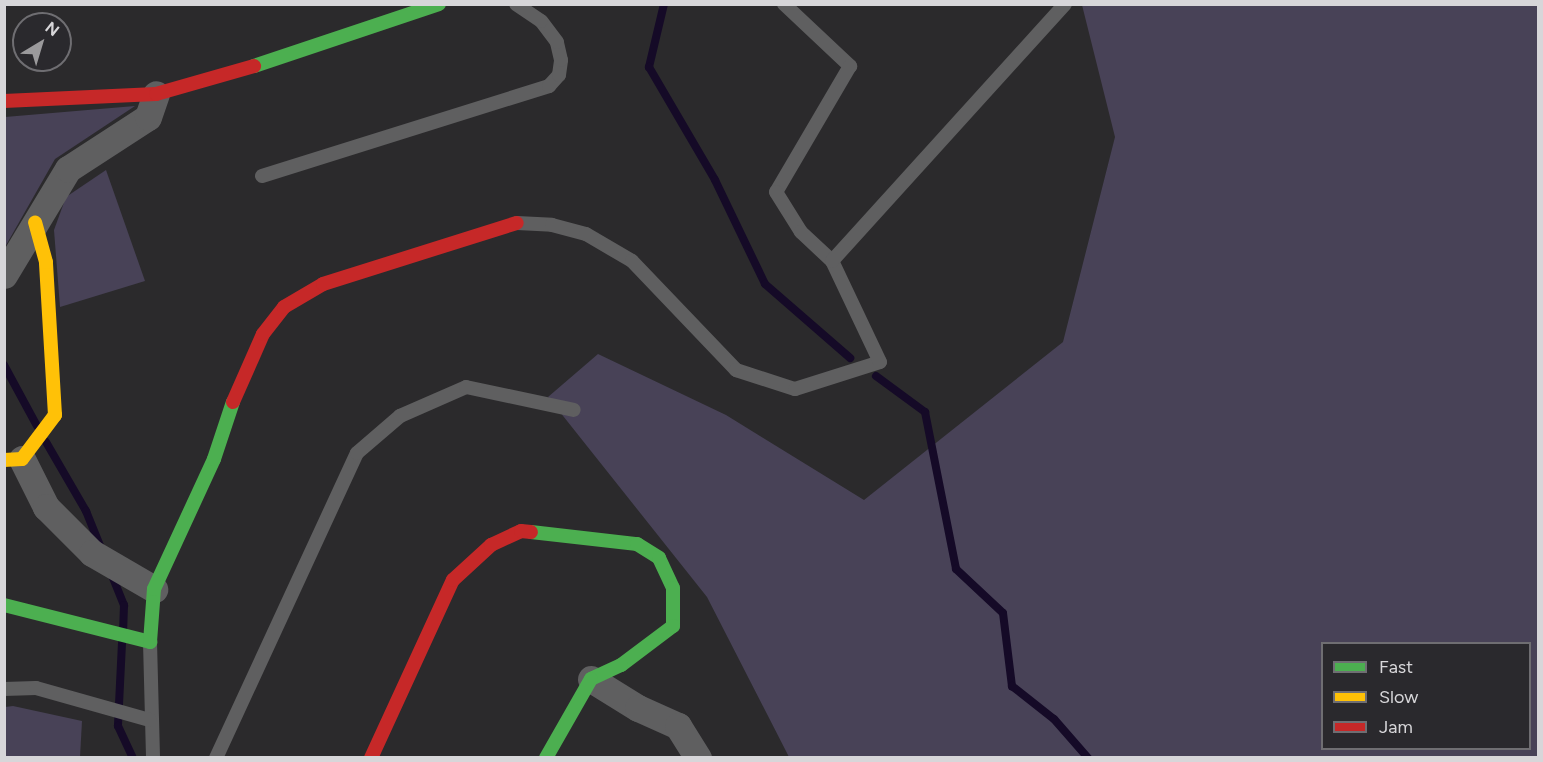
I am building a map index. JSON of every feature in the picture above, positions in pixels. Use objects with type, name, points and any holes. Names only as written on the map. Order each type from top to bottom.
[{"type":"street","points":[[7,99],[156,94],[216,79],[439,4]]},
{"type":"street","points":[[4,275],[68,169],[148,117],[156,94]]},
{"type":"street","points":[[35,222],[46,262],[55,416],[13,459],[46,507],[92,554],[154,589]]},
{"type":"street","points":[[4,605],[150,642],[154,589],[214,459],[238,385],[263,334],[284,307],[323,284],[517,223]]},
{"type":"street","points":[[371,758],[453,580],[491,545],[521,531],[573,534],[637,544],[659,558],[673,588],[673,626],[621,665],[591,679],[546,758]]},
{"type":"street","points":[[591,679],[638,708],[678,726],[698,758]]},
{"type":"lane","points":[[262,176],[549,86],[559,75],[561,60],[557,42],[541,21],[516,4]]},
{"type":"lane","points":[[517,223],[552,225],[586,234],[632,261],[736,370],[795,389],[880,362],[832,261],[801,232],[776,192],[850,66],[784,4]]},
{"type":"lane","points":[[832,261],[1065,4]]},
{"type":"lane","points":[[216,758],[357,453],[400,416],[466,387],[574,410]]},
{"type":"lane","points":[[150,642],[150,720],[153,758]]},
{"type":"lane","points":[[4,689],[36,688],[150,720]]},
{"type":"shaded area","points":[[1082,5],[1538,5],[1538,757],[789,757],[707,597],[548,397],[598,354],[726,415],[864,500],[1063,342],[1115,137]]},
{"type":"shaded area","points":[[135,106],[55,159],[5,247],[5,117]]},
{"type":"shaded area","points":[[106,170],[145,281],[60,307],[54,230],[66,197]]},
{"type":"shaded area","points":[[13,706],[82,721],[80,757],[5,757],[5,707]]},
{"type":"waterway","points":[[664,4],[649,67],[715,180],[765,284],[850,358]]},
{"type":"waterway","points":[[4,365],[37,426]]},
{"type":"waterway","points":[[876,376],[925,412],[956,569],[1003,613],[1012,686],[1054,719],[1088,758]]},
{"type":"waterway","points":[[46,442],[86,511],[101,548]]},
{"type":"waterway","points":[[111,573],[124,605],[123,628]]},
{"type":"waterway","points":[[122,643],[118,726],[133,758]]},
{"type":"traffic: fast","points":[[254,66],[439,4]]},
{"type":"traffic: fast","points":[[4,605],[150,642],[154,589],[214,459],[233,402]]},
{"type":"traffic: fast","points":[[531,532],[637,544],[659,558],[673,588],[673,626],[621,665],[591,679],[546,758]]},
{"type":"traffic: slow","points":[[4,460],[22,459],[55,415],[46,262],[35,222]]},
{"type":"traffic: jam","points":[[4,101],[156,94],[254,66]]},
{"type":"traffic: jam","points":[[233,402],[263,334],[284,307],[323,284],[517,223]]},
{"type":"traffic: jam","points":[[371,758],[453,580],[491,545],[521,531],[531,532]]}]
